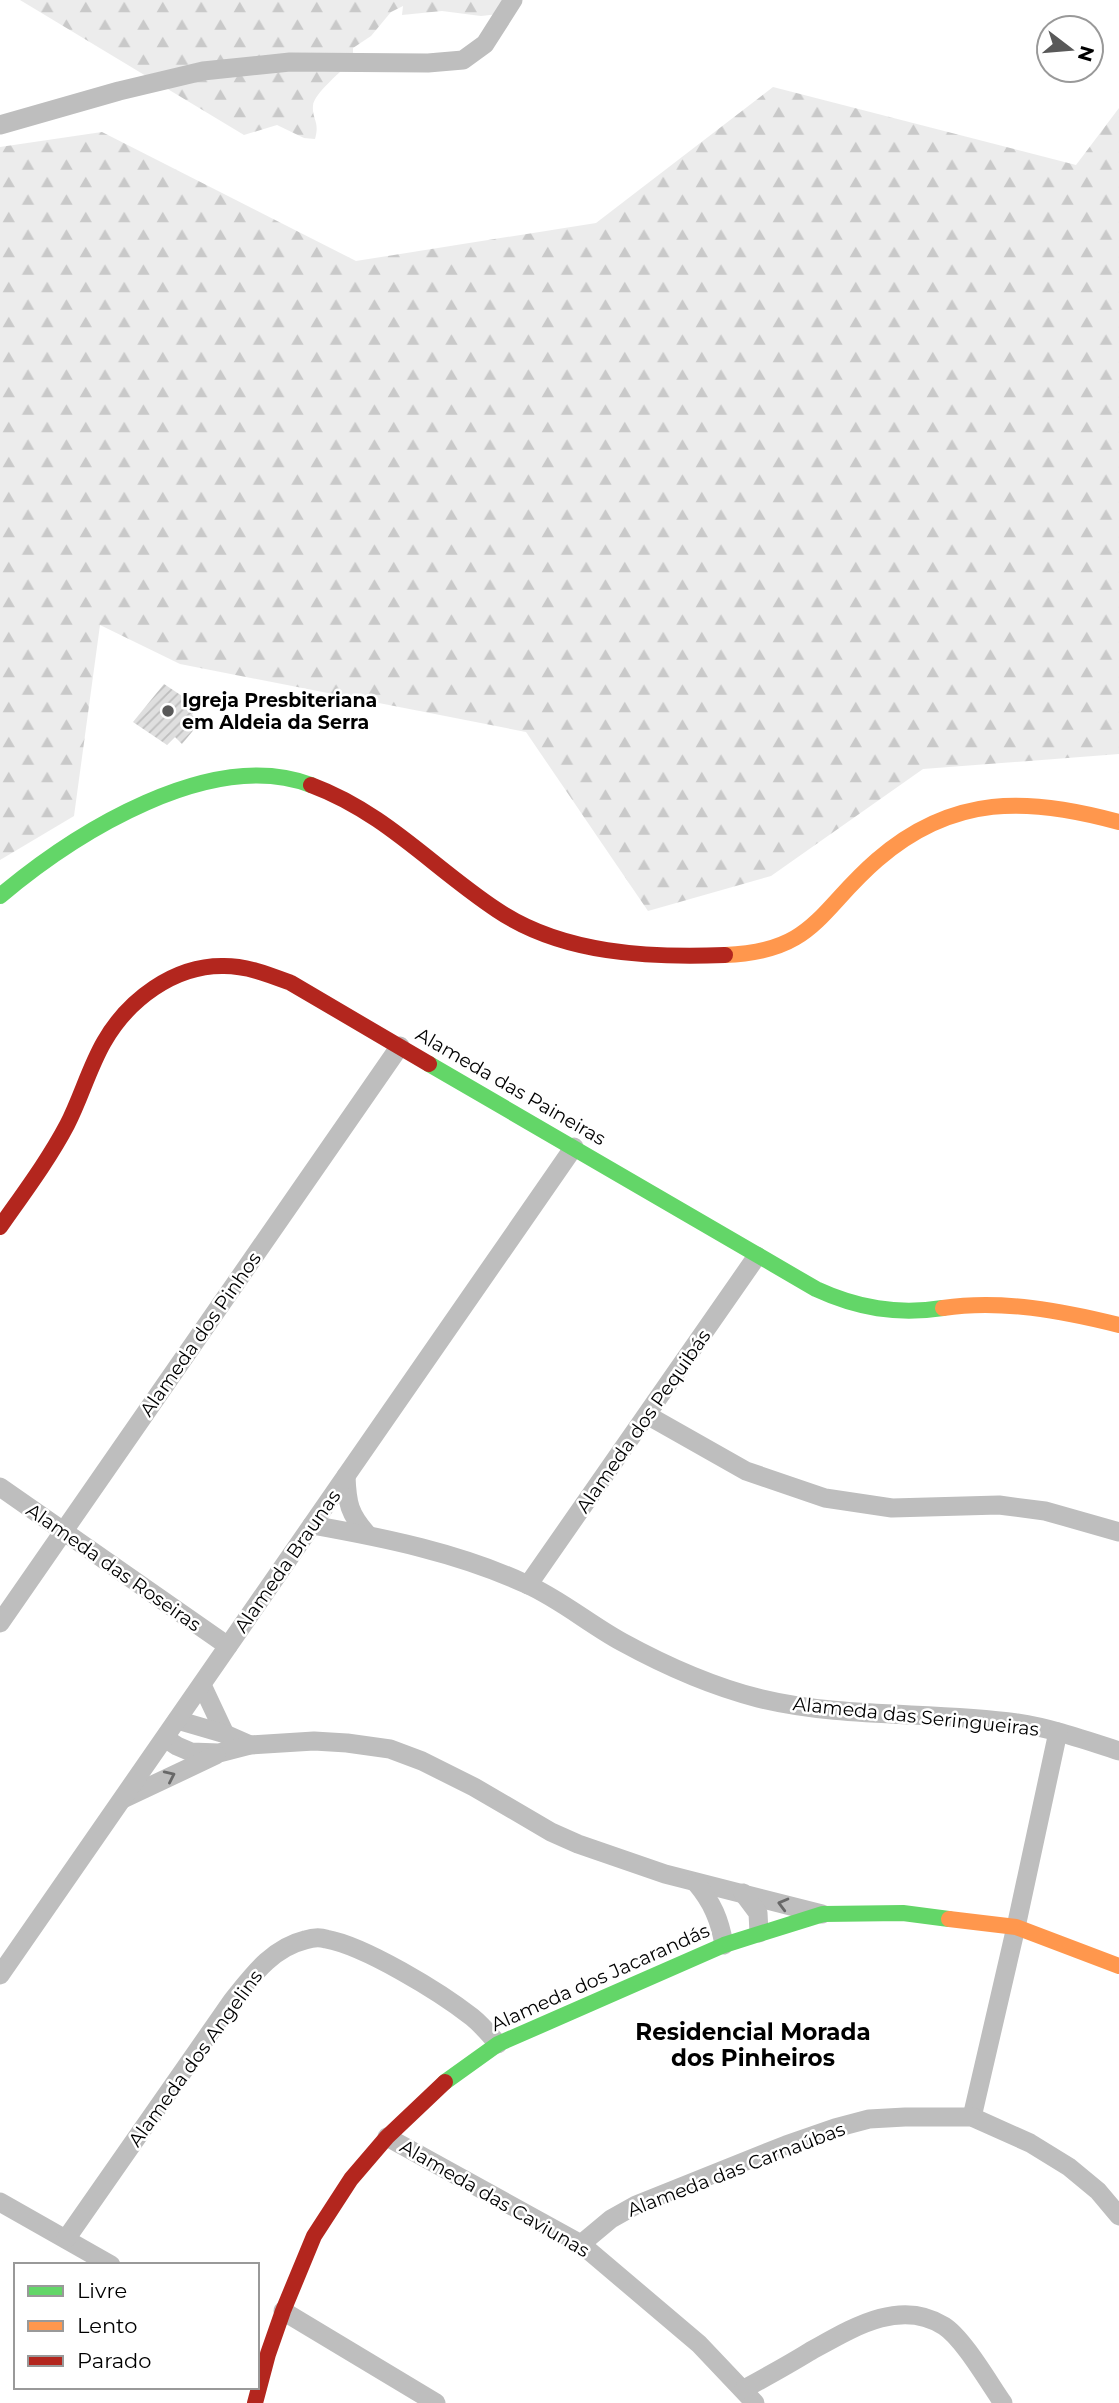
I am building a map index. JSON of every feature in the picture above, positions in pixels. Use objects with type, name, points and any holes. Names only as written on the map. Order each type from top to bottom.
[{"type":"street","points":[[0,125],[203,71],[290,62],[415,63],[463,60],[485,44],[513,0]]},
{"type":"street","points":[[0,896],[26,873],[141,805],[209,778],[240,773],[297,779],[332,792],[370,812],[499,911],[536,930],[581,944],[620,951],[707,955],[746,953],[788,943],[810,928],[877,860],[906,838],[940,821],[982,808],[1019,804],[1060,808],[1119,822]]},
{"type":"street","name":"Alameda das Paineiras","points":[[0,1227],[67,1126],[103,1043],[120,1018],[143,995],[189,970],[243,967],[291,983],[757,1256],[808,1284],[852,1303],[887,1310],[919,1311],[967,1305],[1009,1306],[1054,1311],[1119,1325]]},
{"type":"street","name":"Alameda dos Pinhos","points":[[0,1623],[400,1046]]},
{"type":"street","name":"Alameda Braunas","points":[[0,1975],[574,1147]]},
{"type":"street","name":"Alameda dos Pequibás","points":[[528,1585],[757,1256]]},
{"type":"street","points":[[647,1415],[746,1471],[825,1498],[892,1508],[999,1505],[1045,1511],[1119,1532]]},
{"type":"street","points":[[346,1476],[347,1499],[354,1519],[368,1535]]},
{"type":"street","name":"Alameda das Roseiras","points":[[0,1487],[228,1646]]},
{"type":"street","name":"Alameda das Seringueiras","points":[[312,1525],[440,1552],[528,1585],[621,1642],[657,1660],[711,1683],[760,1699],[860,1713],[1018,1723],[1119,1751]]},
{"type":"street","points":[[202,1685],[225,1734]]},
{"type":"street","points":[[177,1720],[225,1734],[250,1745]]},
{"type":"street","points":[[972,2117],[1058,1732]]},
{"type":"street","points":[[165,1738],[191,1752],[219,1753]]},
{"type":"street","points":[[122,1800],[219,1753],[250,1745],[325,1742],[390,1749],[422,1761],[474,1787],[551,1832],[578,1844],[696,1883],[823,1914]]},
{"type":"street","points":[[696,1883],[714,1908],[722,1928],[724,1945]]},
{"type":"street","points":[[743,1893],[758,1913],[759,1933]]},
{"type":"street","name":"Alameda dos Jacarandás","points":[[259,2377],[263,2351],[314,2236],[351,2179],[387,2137],[439,2086],[498,2044],[724,1945],[823,1914],[903,1913],[1016,1927],[1119,1966]]},
{"type":"street","name":"Alameda dos Angelins","points":[[66,2239],[232,2001],[257,1969],[284,1948],[304,1940],[323,1938],[345,1944],[394,1968],[453,2004],[472,2018],[498,2044]]},
{"type":"street","name":"Alameda das Carnaúbas","points":[[581,2244],[611,2219],[636,2205],[786,2145],[869,2119],[972,2117],[1031,2143],[1069,2167],[1098,2191],[1119,2216]]},
{"type":"street","name":"Alameda das Caviunas","points":[[387,2137],[581,2244],[699,2344],[750,2396]]},
{"type":"street","points":[[0,2202],[108,2263]]},
{"type":"street","points":[[283,2311],[436,2403]]},
{"type":"street","points":[[750,2396],[850,2329],[875,2319],[899,2314],[924,2318],[945,2326],[960,2342],[1003,2403]]},
{"type":"green space","points":[[20,0],[512,0],[499,14],[481,16],[442,11],[402,15],[403,6],[391,12],[371,36],[353,48],[353,60],[314,101],[317,128],[315,139],[304,138],[277,125],[244,135]]},
{"type":"green space","points":[[773,87],[1076,165],[1119,108],[1119,754],[923,769],[771,876],[648,911],[526,732],[180,664],[100,625],[74,816],[0,860],[0,147],[102,132],[356,261],[596,223]]},
{"type":"building","name":"Igreja Presbiteriana em Aldeia da Serra","points":[[164,684],[197,706],[192,715],[201,721],[182,744],[175,737],[167,745],[133,722]]},
{"type":"traffic: fast","points":[[0,896],[66,847],[105,823],[188,787],[231,777],[272,776],[311,785]]},
{"type":"traffic: fast","points":[[429,1064],[816,1289],[847,1301],[878,1308],[910,1311],[943,1308]]},
{"type":"traffic: fast","points":[[445,2082],[498,2044],[724,1945],[823,1914],[903,1913],[949,1919]]},
{"type":"traffic: slow","points":[[725,955],[755,952],[797,937],[813,925],[857,878],[905,838],[963,812],[1022,806],[1053,808],[1119,822]]},
{"type":"traffic: slow","points":[[943,1308],[987,1305],[1032,1308],[1119,1325]]},
{"type":"traffic: slow","points":[[949,1919],[1016,1927],[1119,1966]]},
{"type":"traffic: jam","points":[[311,785],[363,810],[473,893],[522,925],[549,936],[607,950],[637,954],[725,955]]},
{"type":"traffic: jam","points":[[0,1227],[60,1138],[99,1052],[114,1027],[139,999],[170,979],[188,972],[205,967],[233,966],[291,983],[429,1064]]},
{"type":"traffic: jam","points":[[259,2388],[283,2311],[314,2236],[351,2179],[387,2137],[445,2082]]},
{"type":"traffic: jam","points":[[255,2403],[259,2389]]},
{"type":"place","name":"Igreja Presbiteriana em Aldeia da Serra","points":[[168,711]]},
{"type":"district","name":"Residencial Morada dos Pinheiros","points":[[753,2045]]}]
